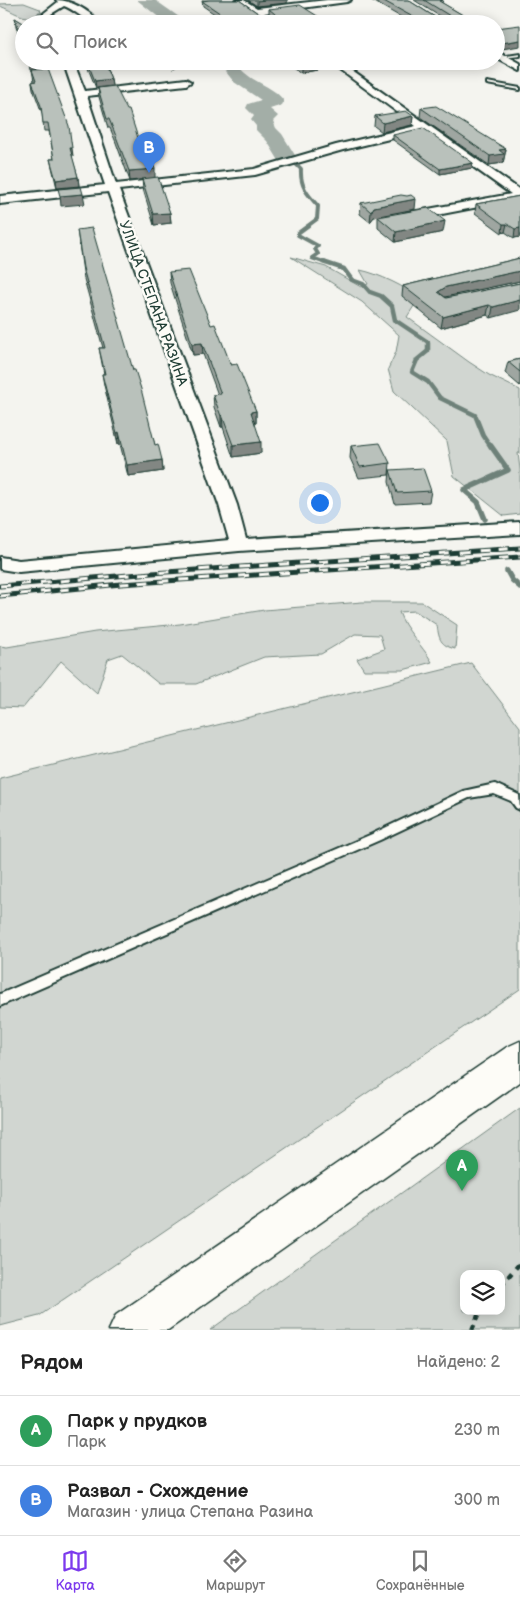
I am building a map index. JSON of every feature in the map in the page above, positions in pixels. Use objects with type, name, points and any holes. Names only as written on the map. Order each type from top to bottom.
[{"type":"street","points":[[239,0],[262,15]]},
{"type":"street","points":[[256,11],[347,0]]},
{"type":"street","points":[[49,15],[61,1],[85,15]]},
{"type":"street","points":[[505,59],[520,68]]},
{"type":"street","name":"УЛИЦА СТЕПАНА РАЗИНА","points":[[72,70],[112,188],[228,505],[239,545]]},
{"type":"street","points":[[345,70],[520,196]]},
{"type":"street","points":[[81,94],[186,82]]},
{"type":"street","points":[[0,200],[255,172],[340,147],[425,127]]},
{"type":"street","points":[[395,219],[520,196]]},
{"type":"street","points":[[0,563],[19,566],[239,545],[520,528]]},
{"type":"street","points":[[131,1330],[520,1060]]},
{"type":"lane","points":[[505,56],[520,55]]},
{"type":"lane","points":[[490,83],[520,89]]},
{"type":"lane","points":[[0,1000],[376,837],[467,794],[495,789],[515,798],[520,805]]},
{"type":"path","points":[[505,1280],[520,1263]]},
{"type":"path","points":[[472,1330],[478,1315]]},
{"type":"shaded area","points":[[24,3],[40,9],[41,12],[37,15],[21,15],[0,6],[0,4]]},
{"type":"shaded area","points":[[291,257],[326,267],[361,287],[368,284],[360,270],[408,290],[421,299],[407,317],[489,375],[520,390],[520,453],[518,453],[520,514],[504,516],[454,476],[447,441],[394,391],[388,369],[396,352],[399,335],[362,302]]},
{"type":"shaded area","points":[[362,602],[422,602],[457,625],[455,649],[446,646],[441,641],[437,625],[415,611],[399,612],[405,625],[432,662],[403,670],[364,670],[357,659],[384,649],[380,635],[355,634],[321,654],[264,657],[196,684],[159,684],[122,654],[108,659],[97,693],[61,661],[23,708],[0,707],[0,646],[7,647],[95,632],[180,624],[264,610]]},
{"type":"shaded area","points":[[471,663],[520,727],[520,989],[39,1316],[0,1326],[0,778]]},
{"type":"shaded area","points":[[520,1108],[520,1330],[210,1330]]},
{"type":"building","points":[[239,0],[261,15],[223,15],[202,1]]},
{"type":"building","points":[[382,0],[408,0],[432,15],[409,15]]},
{"type":"building","points":[[424,0],[443,0],[439,1],[463,15],[448,15]]},
{"type":"building","points":[[300,5],[316,15],[276,15],[269,9]]},
{"type":"building","points":[[520,25],[520,40],[505,42],[505,27]]},
{"type":"building","points":[[32,70],[48,70],[69,126],[72,148],[70,148],[78,177],[56,180],[50,159],[54,159],[48,123],[43,123],[41,106],[32,82],[36,81]]},
{"type":"building","points":[[91,70],[108,70],[111,79],[95,81]]},
{"type":"building","points":[[115,86],[127,110],[129,110],[138,138],[144,136],[155,169],[129,171],[109,119],[107,119],[98,88]]},
{"type":"building","points":[[436,106],[506,149],[499,150],[504,154],[490,156],[421,108]]},
{"type":"building","points":[[406,111],[413,116],[383,123],[375,116]]},
{"type":"building","points":[[423,128],[473,163],[440,169],[393,135]]},
{"type":"building","points":[[158,177],[170,213],[153,214],[142,179]]},
{"type":"building","points":[[81,187],[83,194],[60,196],[58,189]]},
{"type":"building","points":[[401,195],[411,195],[416,199],[374,207],[371,212],[361,203]]},
{"type":"building","points":[[520,196],[520,228],[515,229],[507,224],[503,224],[476,204]]},
{"type":"building","points":[[428,208],[445,221],[396,232],[378,217]]},
{"type":"building","points":[[92,228],[133,370],[135,370],[141,389],[155,445],[158,444],[162,460],[127,465],[119,432],[117,433],[102,374],[105,374],[99,348],[105,348],[83,268],[77,230]]},
{"type":"building","points":[[520,258],[520,271],[446,287],[438,292],[446,298],[520,283],[520,300],[493,307],[489,305],[443,317],[403,286]]},
{"type":"building","points":[[189,270],[211,325],[215,324],[231,365],[237,364],[256,411],[251,412],[261,442],[233,445],[213,395],[221,394],[202,343],[192,344],[169,272]]},
{"type":"building","points":[[520,359],[520,372],[508,362]]},
{"type":"building","points":[[380,443],[390,463],[360,467],[351,446]]},
{"type":"building","points":[[423,468],[431,491],[397,493],[390,470]]},
{"type":"waterway","points":[[145,0],[165,15]]},
{"type":"waterway","points":[[39,13],[47,15]]},
{"type":"waterway","points":[[233,70],[245,83],[275,101],[255,108],[268,116],[261,120],[266,124],[266,130],[277,142],[288,160]]},
{"type":"waterway","points":[[295,163],[301,169],[305,189],[318,206],[317,219],[298,233],[298,235],[318,246],[315,249],[318,254],[312,258],[326,263]]},
{"type":"waterway","points":[[326,263],[344,269],[352,280],[363,284],[370,292],[381,296],[392,306],[395,320],[428,342],[428,351],[417,360],[412,372],[428,382],[440,398],[475,415],[483,435],[491,447]]},
{"type":"waterway","points":[[485,519],[478,502],[464,490],[508,470],[491,446]]},
{"type":"waterway","points":[[507,571],[512,580],[520,587]]},
{"type":"railway","points":[[0,586],[152,573],[520,548]]},
{"type":"railway","points":[[0,596],[121,584],[520,557]]},
{"type":"place","name":"Развал - Схождение","points":[[149,173]]},
{"type":"place","name":"Парк у прудков","points":[[462,1191]]}]
